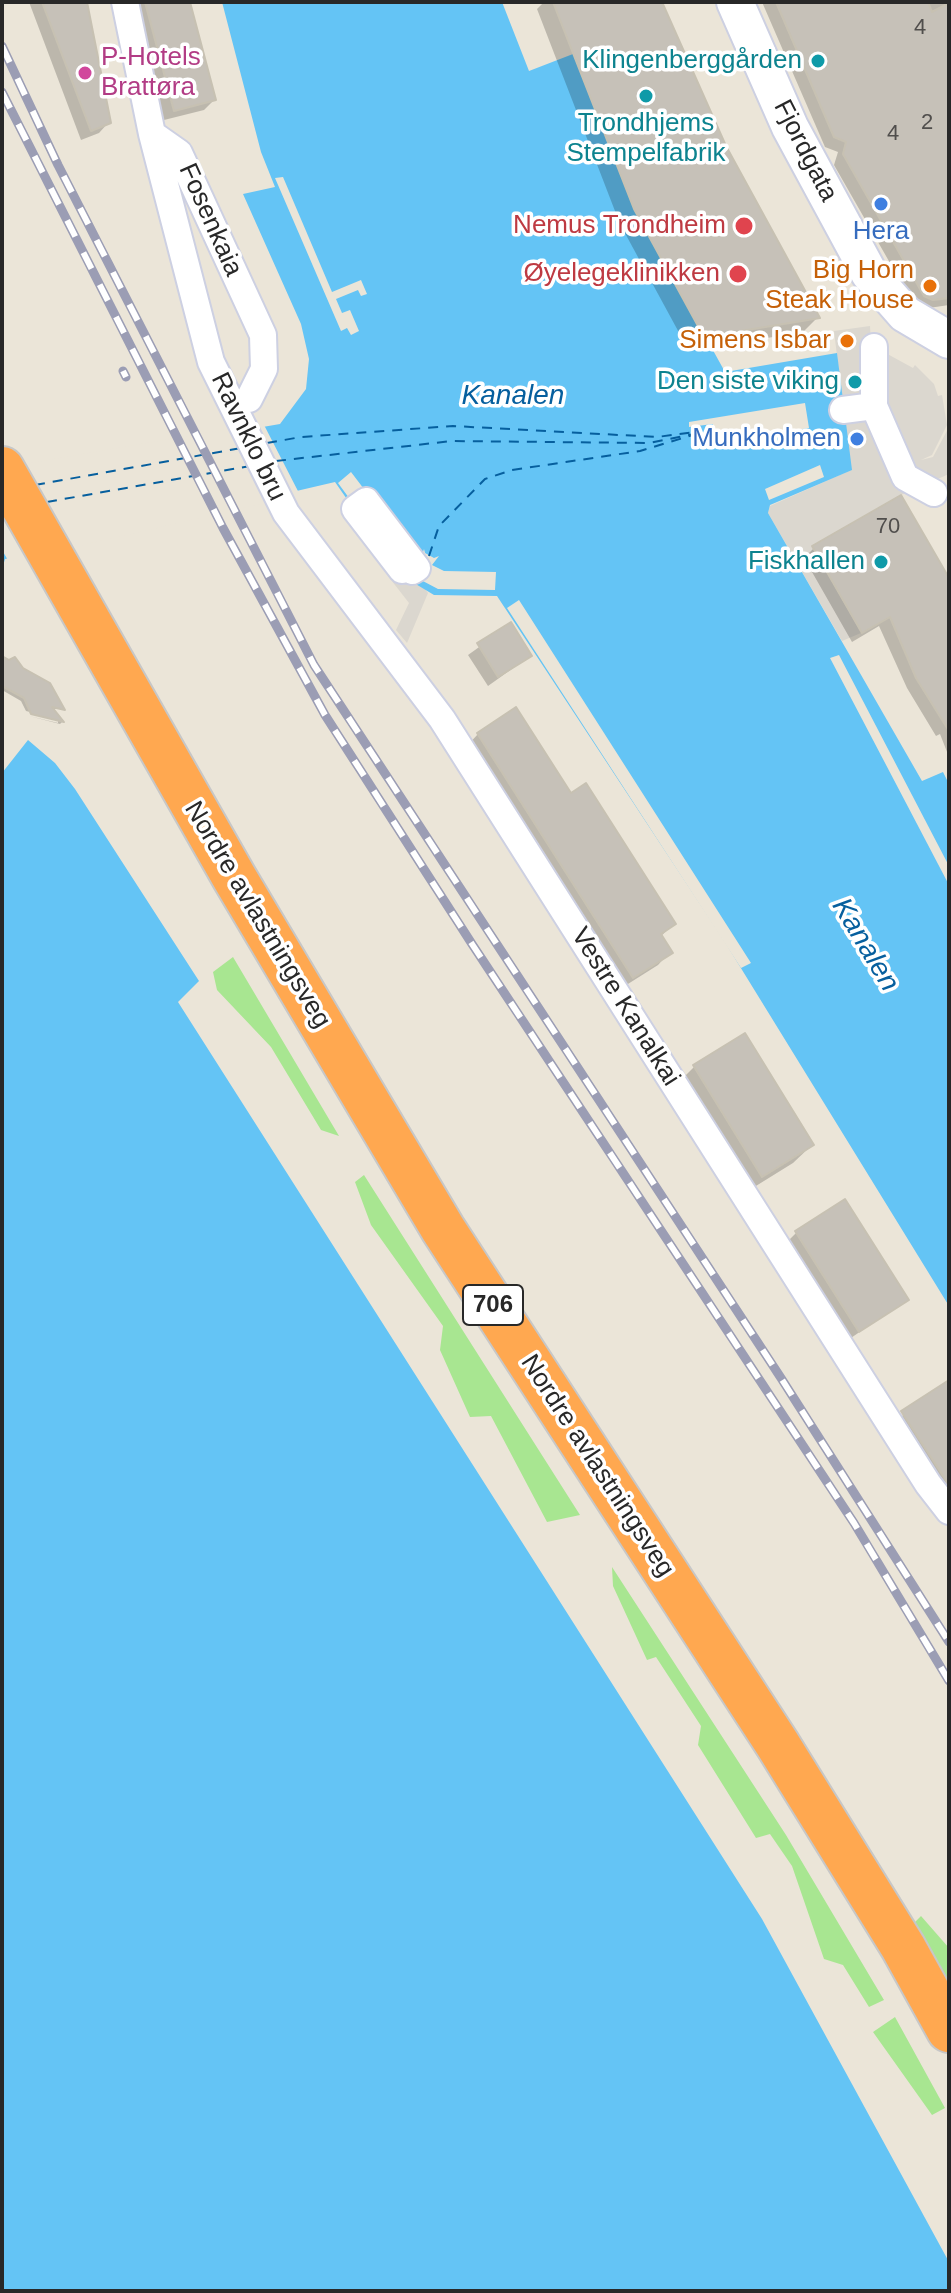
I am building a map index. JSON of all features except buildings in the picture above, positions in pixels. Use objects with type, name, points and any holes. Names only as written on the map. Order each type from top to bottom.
[{"type":"highway","name":"Nordre avlastningsveg","points":[[2,469],[55,569],[443,1229],[778,1745],[903,1947],[949,2030]]},
{"type":"street","points":[[125,2],[152,134]]},
{"type":"street","name":"Fjordgata","points":[[735,2],[790,127],[869,273],[905,314],[949,340]]},
{"type":"street","name":"Ravnklo bru","points":[[152,134],[211,362],[286,513]]},
{"type":"street","name":"Fosenkaia","points":[[152,134],[179,153],[263,335],[264,369],[249,399]]},
{"type":"street","points":[[874,347],[874,406],[905,477],[934,493]]},
{"type":"street","points":[[843,410],[874,406]]},
{"type":"street","points":[[366,501],[417,568],[412,571],[364,511],[407,568],[402,570],[355,509],[366,501]]},
{"type":"street","name":"Vestre Kanalkai","points":[[286,513],[442,719],[919,1471],[949,1511]]},
{"type":"green space","points":[[233,957],[339,1136],[321,1130],[271,1047],[217,990],[213,972]]},
{"type":"green space","points":[[364,1175],[580,1515],[547,1522],[491,1416],[470,1417],[440,1350],[443,1326],[371,1225],[355,1182]]},
{"type":"green space","points":[[612,1567],[786,1835],[884,2000],[869,2007],[843,1965],[824,1959],[792,1866],[770,1834],[756,1838],[698,1745],[701,1726],[656,1657],[647,1660],[613,1586]]},
{"type":"green space","points":[[921,1916],[949,1948],[949,1985],[912,1925]]},
{"type":"green space","points":[[895,2017],[945,2108],[932,2115],[873,2032]]},
{"type":"shaded area","points":[[870,326],[871,345],[913,368],[915,365],[934,384],[938,396],[942,395],[947,425],[932,455],[921,460],[933,457],[949,427],[949,474],[901,495],[812,546],[861,633],[842,641],[768,513],[770,506],[851,470],[834,331]]},
{"type":"shaded area","points":[[405,563],[428,593],[407,643],[396,630],[409,603],[388,576]]},
{"type":"water","name":"Kanalen","points":[[222,2],[502,2],[529,71],[573,54],[636,211],[725,372],[837,353],[852,470],[770,505],[768,513],[922,781],[943,772],[949,784],[949,1306],[723,939],[497,596],[434,595],[399,574],[335,482],[5,559],[2,569],[2,472],[280,424],[306,389],[309,359],[301,324],[243,194],[275,187],[261,152]]},
{"type":"water","points":[[28,740],[55,763],[75,789],[199,981],[178,1002],[762,1919],[949,2262],[949,2291],[2,2291],[2,773]]},
{"type":"pier","points":[[283,177],[332,292],[361,280],[367,294],[361,296],[358,290],[336,299],[342,313],[350,310],[359,331],[351,335],[347,328],[341,331],[275,178]]},
{"type":"pier","points":[[805,403],[809,428],[722,443],[712,439],[713,424],[689,427],[689,422]]},
{"type":"pier","points":[[263,423],[300,495],[9,562],[2,550],[2,468]]},
{"type":"pier","points":[[820,465],[824,477],[769,500],[765,489]]},
{"type":"pier","points":[[351,472],[380,510],[422,555],[424,549],[434,558],[439,556],[432,565],[444,571],[496,572],[495,590],[438,589],[402,570],[338,483]]},
{"type":"pier","points":[[519,600],[751,963],[741,968],[507,608]]},
{"type":"pier","points":[[839,655],[949,866],[949,885],[830,658]]},
{"type":"ferry route","points":[[267,443],[301,437],[453,426],[657,437],[695,432]]},
{"type":"ferry route","points":[[276,461],[452,441],[649,443],[720,429]]},
{"type":"ferry route","points":[[429,556],[439,526],[485,479],[512,470],[640,451],[696,434]]},
{"type":"ferry route","points":[[35,485],[241,448]]},
{"type":"ferry route","points":[[47,502],[250,466]]},
{"type":"railway","points":[[2,46],[58,165],[314,665],[781,1378],[949,1642]]},
{"type":"railway","points":[[2,92],[223,528],[325,715],[472,944],[854,1523],[949,1681]]},
{"type":"railway","points":[[123,371],[126,377]]},
{"type":"place","name":"Klingenberggården","points":[[818,61]]},
{"type":"place","name":"P-Hotels Brattøra","points":[[85,73]]},
{"type":"place","name":"Trondhjems Stempelfabrik","points":[[646,96]]},
{"type":"place","name":"Hera","points":[[881,204]]},
{"type":"place","name":"Nemus Trondheim","points":[[744,226]]},
{"type":"place","name":"Øyelegeklinikken","points":[[738,274]]},
{"type":"place","name":"Big Horn Steak House","points":[[930,286]]},
{"type":"place","name":"Simens Isbar","points":[[847,341]]},
{"type":"place","name":"Den siste viking","points":[[855,382]]},
{"type":"place","name":"Munkholmen","points":[[857,439]]},
{"type":"place","name":"Fiskhallen","points":[[881,562]]}]
